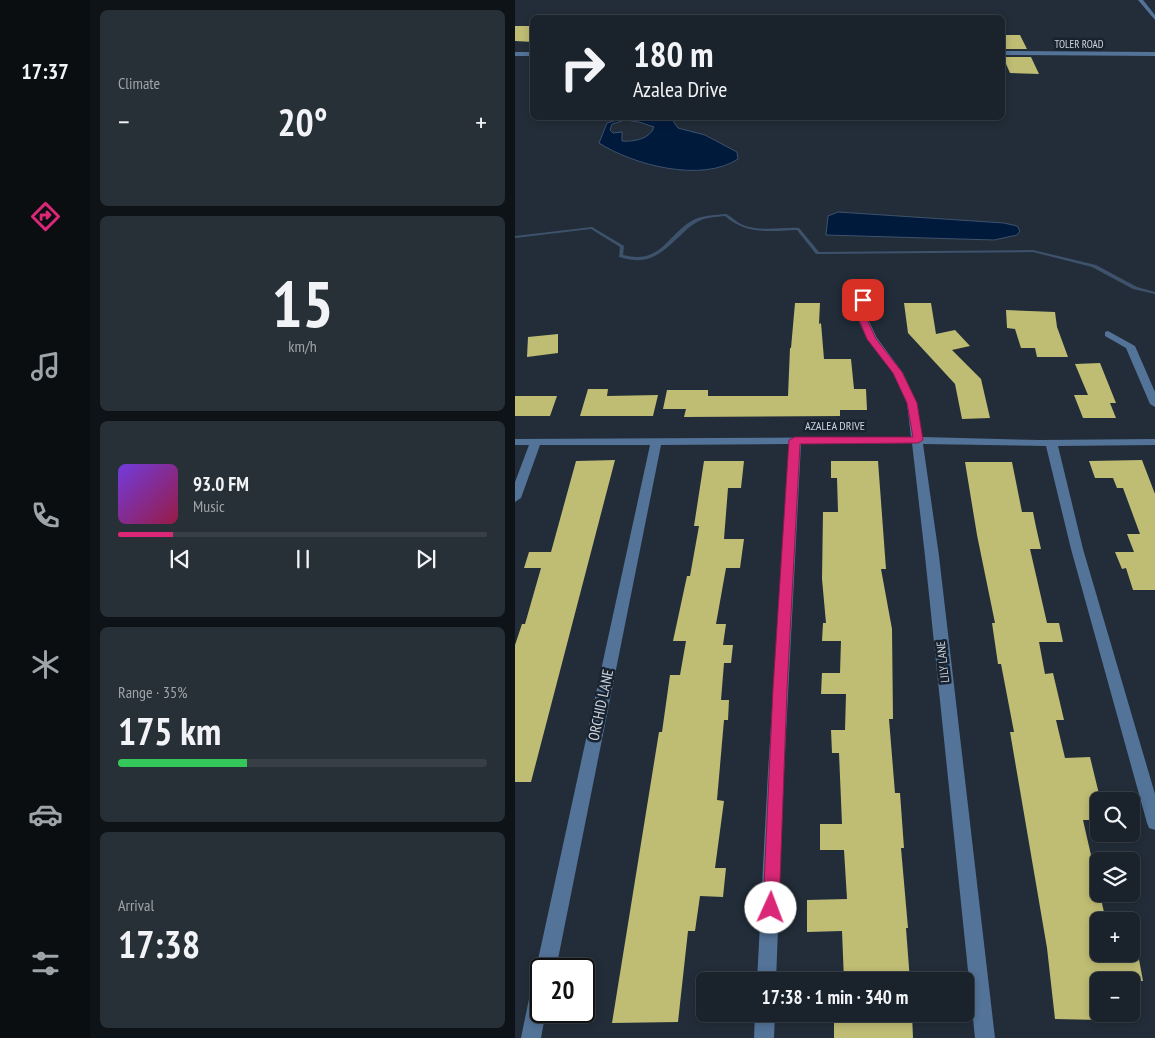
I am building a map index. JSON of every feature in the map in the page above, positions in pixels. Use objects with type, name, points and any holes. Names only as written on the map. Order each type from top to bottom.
[{"type":"street","points":[[1140,0],[1155,18]]},
{"type":"street","points":[[515,54],[530,54]]},
{"type":"street","name":"TOLER ROAD","points":[[1005,54],[1155,54]]},
{"type":"street","name":"LILY LANE","points":[[863,300],[861,315],[872,339],[897,372],[912,403],[918,440],[985,1038]]},
{"type":"street","points":[[1108,334],[1130,346],[1155,404]]},
{"type":"street","points":[[767,972],[779,708],[795,440]]},
{"type":"street","name":"AZALEA DRIVE","points":[[515,442],[918,440],[1051,443],[1155,442]]},
{"type":"street","name":"ORCHID LANE","points":[[547,958],[656,441]]},
{"type":"street","points":[[515,498],[536,442]]},
{"type":"street","points":[[1051,443],[1077,549],[1155,823]]},
{"type":"street","points":[[764,1038],[765,1022]]},
{"type":"street","points":[[531,1038],[534,1023]]},
{"type":"water","points":[[617,120],[625,120],[672,120],[678,128],[705,135],[737,152],[738,159],[723,166],[706,170],[687,170],[648,164],[613,151],[599,143],[607,123]],"holes":[[[625,120],[654,127],[645,137],[636,140],[622,141],[622,132],[613,133],[610,130],[612,124]]]},
{"type":"water","points":[[838,212],[1004,223],[1017,226],[1020,231],[1017,235],[994,240],[826,235],[828,216]]},
{"type":"building","points":[[515,26],[530,26],[530,42],[515,41]]},
{"type":"building","points":[[1005,35],[1020,35],[1027,49],[1005,49]]},
{"type":"building","points":[[1005,57],[1031,57],[1039,74],[1010,73]]},
{"type":"building","points":[[795,303],[820,303],[819,324],[821,323],[824,359],[851,359],[854,389],[866,389],[867,410],[840,410],[840,416],[684,417],[686,409],[663,409],[667,390],[708,390],[708,396],[788,396],[790,348]]},
{"type":"building","points":[[904,303],[931,303],[936,334],[955,330],[970,346],[952,350],[981,379],[990,418],[962,419],[955,384],[908,333]]},
{"type":"building","points":[[1006,310],[1055,312],[1057,327],[1068,357],[1037,357],[1035,348],[1021,348],[1015,329],[1007,328]]},
{"type":"building","points":[[558,334],[558,353],[527,357],[528,337]]},
{"type":"building","points":[[1100,363],[1116,403],[1110,403],[1116,418],[1083,418],[1074,395],[1088,395],[1075,364]]},
{"type":"building","points":[[588,389],[608,389],[607,396],[658,395],[653,416],[580,416]]},
{"type":"building","points":[[515,396],[557,396],[550,416],[515,416]]},
{"type":"building","points":[[615,460],[531,782],[515,782],[515,645],[522,624],[525,624],[541,568],[524,568],[529,552],[551,552],[576,461]]},
{"type":"building","points":[[1142,460],[1155,494],[1155,590],[1133,590],[1126,568],[1122,569],[1115,552],[1134,552],[1127,534],[1140,534],[1123,488],[1117,488],[1113,478],[1095,478],[1089,461]]},
{"type":"building","points":[[704,461],[744,461],[741,488],[728,488],[724,539],[744,539],[740,568],[726,568],[716,624],[726,624],[723,645],[733,645],[731,663],[724,663],[721,700],[729,700],[728,720],[724,720],[717,800],[724,801],[715,868],[726,868],[723,897],[700,896],[695,931],[688,931],[678,1022],[612,1023],[670,675],[680,675],[686,641],[673,641],[687,576],[690,576],[699,526],[694,526]]},
{"type":"building","points":[[831,461],[878,461],[886,569],[881,569],[892,629],[893,719],[889,719],[895,793],[900,793],[904,848],[901,848],[908,928],[906,928],[909,972],[844,972],[842,931],[807,932],[807,900],[847,899],[844,850],[820,850],[820,824],[842,824],[839,753],[832,753],[831,730],[845,730],[846,694],[821,694],[822,673],[840,673],[841,641],[822,641],[823,623],[826,623],[822,579],[823,512],[838,512],[837,478],[831,478]]},
{"type":"building","points":[[965,462],[1012,462],[1022,512],[1033,512],[1041,549],[1030,549],[1047,623],[1059,623],[1063,642],[1039,642],[1045,674],[1053,673],[1064,720],[1056,720],[1065,758],[1090,757],[1099,792],[1090,792],[1090,820],[1083,820],[1090,852],[1090,902],[1102,902],[1104,912],[1090,912],[1090,962],[1139,962],[1143,981],[1140,981],[1140,972],[1090,972],[1090,1020],[1055,1019],[1047,948],[1010,732],[1014,732],[1001,664],[998,664],[992,623],[995,623],[977,535]]},
{"type":"building","points":[[834,1022],[912,1022],[913,1038],[834,1038]]},
{"type":"waterway","points":[[515,237],[592,228],[622,247],[621,256],[644,259],[662,250],[698,219],[726,215],[741,226],[760,230],[798,229],[818,253],[1033,251],[1094,266],[1135,288],[1155,293]]},
{"type":"route","points":[[771,908],[780,689],[795,440],[918,440],[912,403],[897,372],[872,339],[861,315],[863,300]]}]
